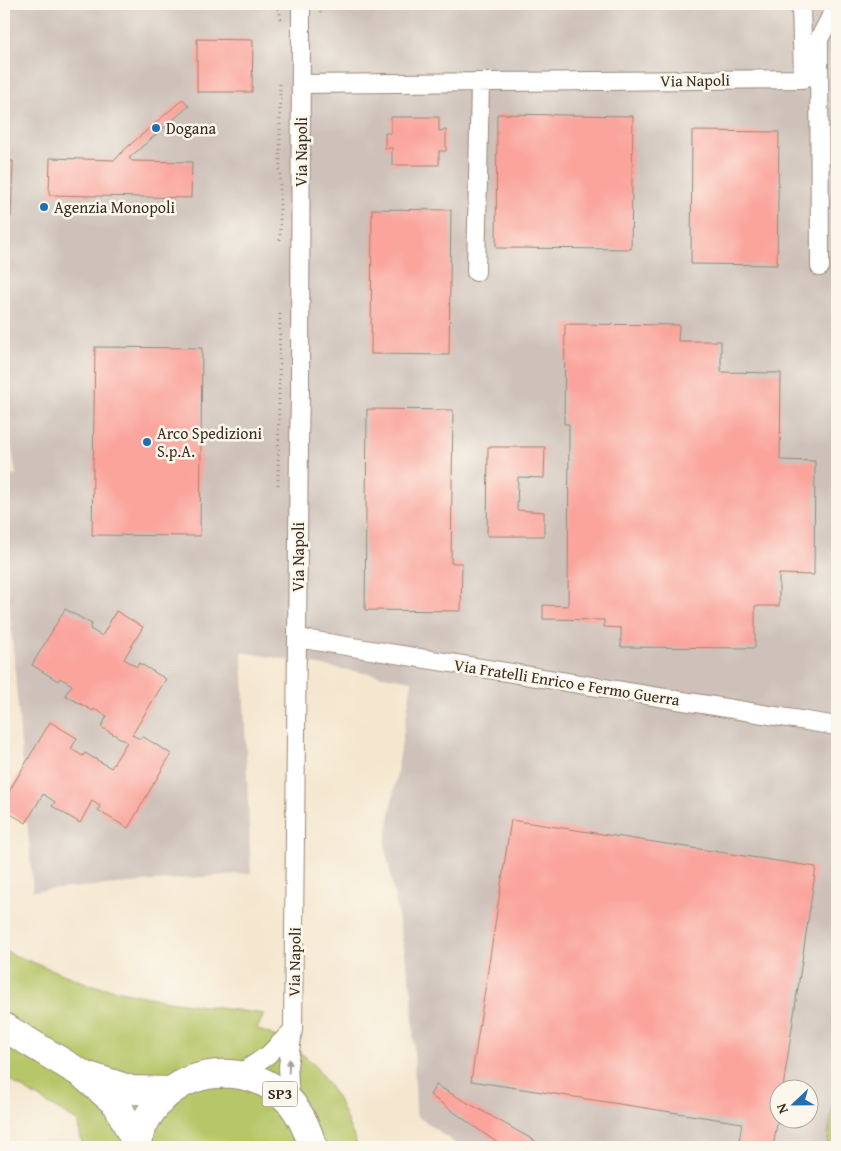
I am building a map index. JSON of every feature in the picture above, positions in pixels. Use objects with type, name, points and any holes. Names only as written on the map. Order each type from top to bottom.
[{"type":"main road","name":"SP3","points":[[4,1027],[82,1074],[116,1104],[136,1146]]},
{"type":"main road","name":"SP3","points":[[136,1146],[148,1115],[170,1091],[186,1082],[203,1076],[221,1073],[239,1074],[258,1080],[275,1089],[290,1102],[301,1117],[309,1133],[312,1147]]},
{"type":"main road","name":"SP3","points":[[82,1074],[132,1090],[170,1091]]},
{"type":"street","name":"Via Napoli","points":[[290,1102],[288,1066],[293,1030],[300,396],[301,4]]},
{"type":"street","name":"Via Napoli","points":[[301,84],[804,79],[801,4]]},
{"type":"street","points":[[820,267],[819,39],[837,5]]},
{"type":"street","points":[[476,272],[480,83]]},
{"type":"street","name":"Via Fratelli Enrico e Fermo Guerra","points":[[297,638],[837,726]]},
{"type":"street","points":[[239,1074],[268,1056],[293,1030]]},
{"type":"shaded area","points":[[4,4],[837,4],[837,1147],[460,1147],[416,1115],[412,993],[385,844],[412,681],[242,652],[251,873],[33,891],[4,539],[4,476],[16,475],[4,399]]},
{"type":"green space","points":[[4,950],[91,985],[168,1001],[264,1014],[257,1029],[286,1041],[313,1063],[338,1099],[358,1147],[83,1147],[77,1121],[4,1077]]},
{"type":"green space","points":[[837,1073],[837,1147],[827,1147]]},
{"type":"building","points":[[197,39],[253,40],[252,92],[197,92]]},
{"type":"building","name":"Dogana","points":[[183,99],[189,106],[129,158],[132,161],[192,162],[191,198],[49,195],[50,158],[115,160]]},
{"type":"building","points":[[497,114],[633,116],[631,249],[496,248]]},
{"type":"building","points":[[391,117],[439,117],[439,131],[446,130],[446,151],[439,151],[439,165],[392,165],[392,148],[385,148],[385,133],[391,133]]},
{"type":"building","points":[[692,131],[779,132],[777,265],[691,264]]},
{"type":"building","points":[[4,161],[13,161],[11,217],[4,217]]},
{"type":"building","points":[[372,209],[451,210],[449,355],[371,354]]},
{"type":"building","points":[[565,324],[679,325],[678,341],[721,341],[721,372],[781,373],[780,460],[815,461],[814,575],[779,574],[779,606],[755,606],[755,648],[621,647],[621,628],[604,627],[604,620],[543,619],[543,605],[568,606],[569,424],[564,424]]},
{"type":"building","name":"Arco Spedizioni S.p.A.","points":[[95,347],[202,348],[200,536],[92,535]]},
{"type":"building","points":[[367,409],[453,410],[451,563],[462,563],[461,611],[365,610]]},
{"type":"building","points":[[488,447],[545,447],[544,478],[518,477],[517,510],[544,512],[544,536],[487,536]]},
{"type":"building","points":[[65,609],[92,624],[90,629],[102,636],[116,611],[143,627],[124,659],[137,667],[139,663],[166,679],[132,735],[140,739],[142,736],[171,754],[128,828],[98,811],[100,806],[92,801],[80,823],[52,806],[55,802],[43,794],[26,823],[4,810],[4,800],[50,722],[77,738],[71,749],[83,756],[85,753],[111,768],[127,742],[101,727],[107,716],[94,709],[93,711],[65,695],[72,685],[60,678],[58,681],[32,665]]},
{"type":"building","points":[[511,820],[816,867],[784,1078],[768,1078],[768,1128],[776,1128],[773,1147],[738,1147],[742,1123],[471,1081]]},
{"type":"building","points":[[436,1085],[546,1147],[503,1147],[430,1095]]},
{"type":"place","name":"Dogana","points":[[156,128]]},
{"type":"place","name":"Agenzia Monopoli","points":[[44,207]]},
{"type":"place","name":"Arco Spedizioni S.p.A.","points":[[147,442]]}]
